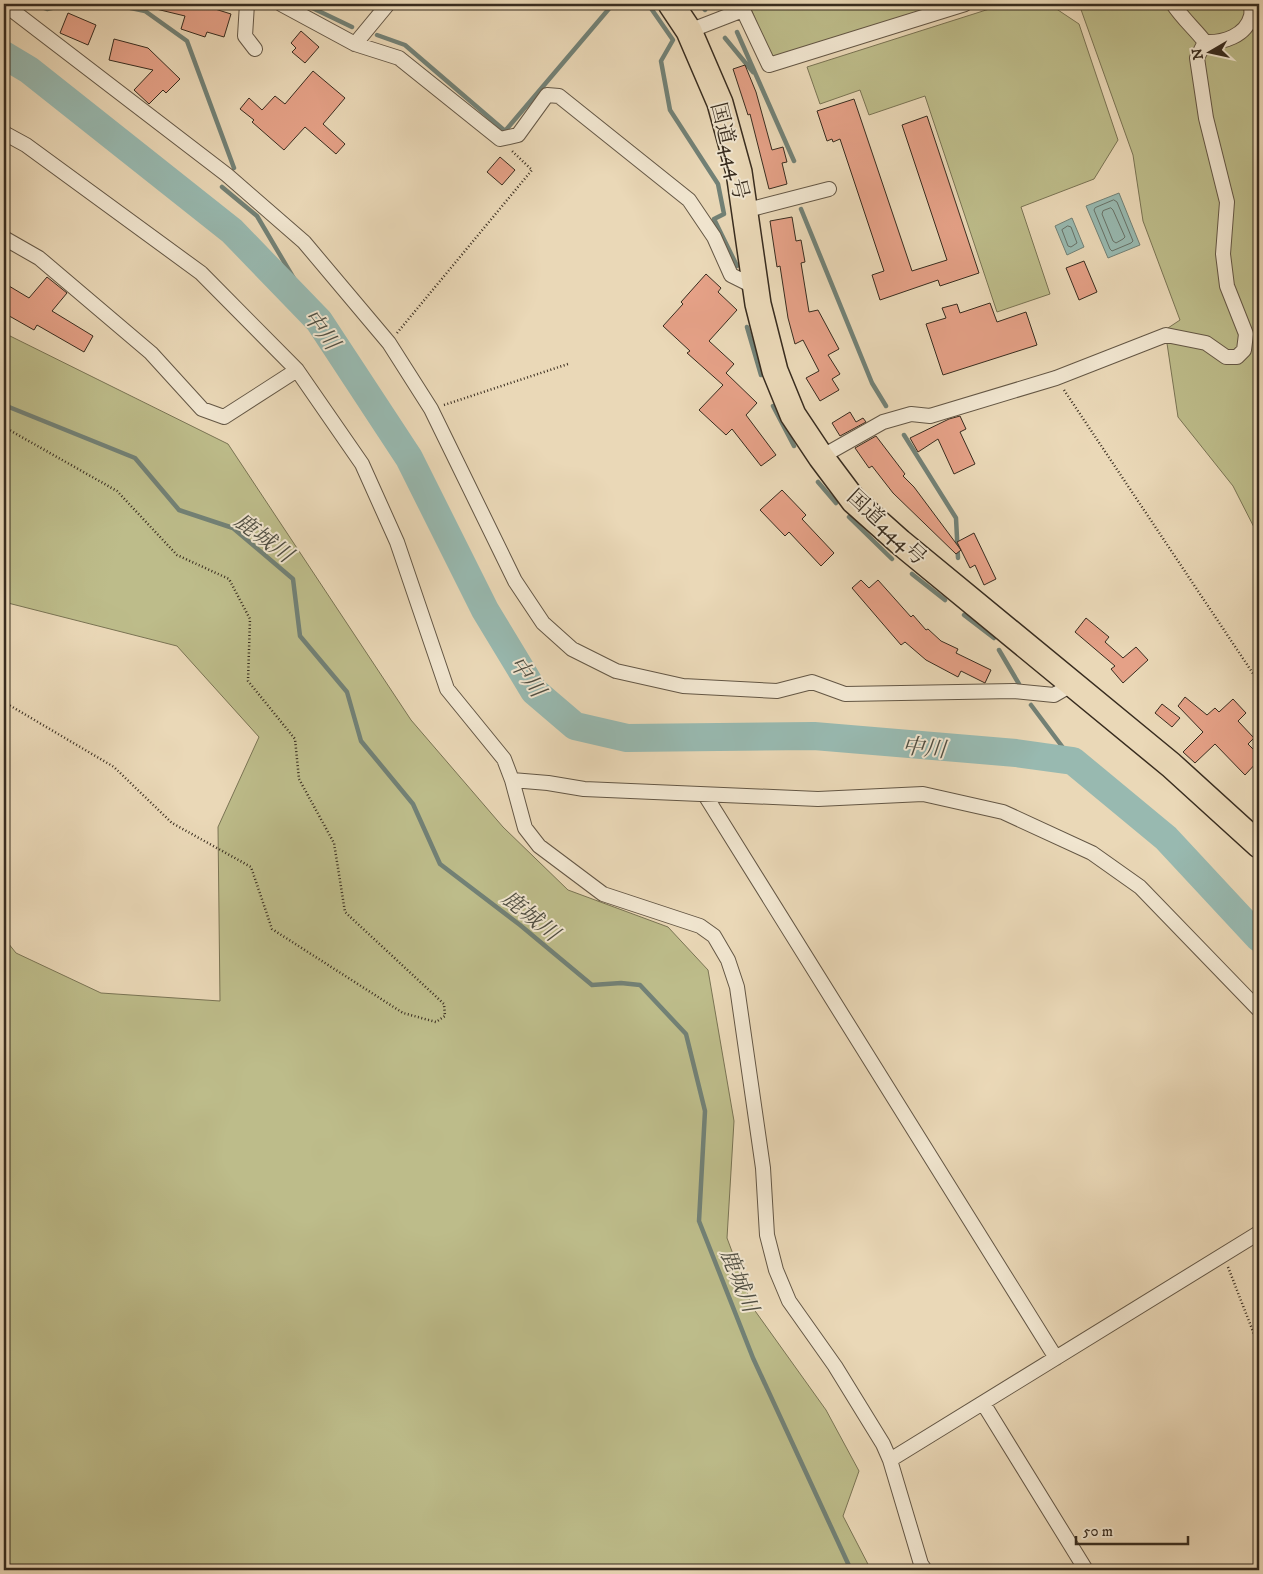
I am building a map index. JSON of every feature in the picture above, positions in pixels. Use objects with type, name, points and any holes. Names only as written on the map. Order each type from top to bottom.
[{"type":"highway","name":"国道444号","points":[[671,4],[689,31],[720,103],[739,172],[758,304],[775,371],[794,415],[821,457],[854,500],[908,548],[1171,765],[1259,846]]},
{"type":"street","points":[[4,4],[227,175],[304,242],[389,343],[431,409],[516,581],[543,623],[572,649],[616,671],[683,686],[777,690],[812,682],[845,694],[1014,691],[1054,695],[1073,684]]},
{"type":"street","points":[[247,4],[244,36],[255,49]]},
{"type":"street","points":[[281,4],[355,44],[399,58],[500,140],[518,135],[547,95],[560,96],[689,200],[714,237],[731,275],[755,287]]},
{"type":"street","points":[[355,44],[388,4]]},
{"type":"street","points":[[689,31],[742,7],[769,65],[965,4]]},
{"type":"street","points":[[1173,4],[1183,19],[1197,31],[1205,42],[1215,43],[1227,40],[1241,32],[1252,16],[1251,4]]},
{"type":"street","points":[[821,457],[883,422],[911,414],[930,416],[1056,378],[1166,335],[1206,343],[1226,357],[1237,357],[1244,350],[1246,334],[1227,286],[1224,262],[1227,202],[1206,118],[1197,58],[1205,42]]},
{"type":"street","points":[[4,133],[26,145],[201,273],[297,370],[362,464],[397,542],[447,689],[504,759],[512,780],[525,828],[539,846],[603,894],[700,926],[714,936],[728,960],[737,987],[763,1168],[767,1234],[776,1270],[789,1302],[834,1366],[883,1444],[890,1460],[921,1564],[925,1570]]},
{"type":"street","points":[[744,211],[829,189]]},
{"type":"street","points":[[4,238],[39,258],[143,347],[202,409],[224,418],[297,370]]},
{"type":"street","points":[[512,780],[584,789],[818,799],[923,794],[1003,812],[1092,853],[1140,887],[1259,1010]]},
{"type":"street","points":[[705,795],[1056,1358]]},
{"type":"street","points":[[890,1460],[1223,1254],[1257,1234],[1259,1235]]},
{"type":"street","points":[[982,1403],[1086,1570]]},
{"type":"path","points":[[30,6],[47,4]]},
{"type":"path","points":[[389,343],[532,170],[500,140]]},
{"type":"path","points":[[431,409],[568,364]]},
{"type":"path","points":[[1056,378],[1256,678]]},
{"type":"path","points":[[4,427],[116,491],[177,555],[229,580],[250,619],[248,681],[295,739],[299,779],[334,842],[345,912],[444,1004],[445,1016],[436,1022],[403,1013],[272,929],[251,867],[172,823],[114,767],[4,702]]},
{"type":"path","points":[[1223,1254],[1259,1347]]},
{"type":"shaded area","points":[[749,4],[926,4],[929,11],[772,59]]},
{"type":"shaded area","points":[[1005,4],[1049,4],[1079,24],[1118,140],[1094,179],[1021,207],[1050,294],[997,312],[925,96],[869,115],[860,90],[820,104],[807,67]]},
{"type":"shaded area","points":[[1079,4],[1259,4],[1259,537],[1233,486],[1178,417],[1165,330],[1180,320],[1143,221],[1133,155]]},
{"type":"shaded area","points":[[4,333],[228,444],[411,720],[503,827],[568,890],[668,927],[708,970],[734,1121],[727,1238],[753,1308],[826,1410],[859,1471],[843,1516],[871,1570],[4,1570],[4,938],[16,953],[101,993],[220,1001],[218,827],[259,737],[177,646],[4,602]]},
{"type":"water","points":[[1119,193],[1140,245],[1108,258],[1086,206]]},
{"type":"water","points":[[1072,218],[1084,247],[1067,255],[1055,226]]},
{"type":"building","points":[[153,4],[199,4],[231,14],[224,37],[207,32],[205,37],[181,29],[185,16],[152,8]]},
{"type":"building","points":[[68,13],[96,25],[88,45],[60,33]]},
{"type":"building","points":[[301,31],[319,47],[305,63],[292,52],[296,48],[291,43]]},
{"type":"building","points":[[114,39],[148,48],[180,79],[166,93],[163,90],[149,104],[134,90],[153,70],[109,60]]},
{"type":"building","points":[[745,65],[756,92],[772,150],[783,147],[787,162],[782,163],[787,184],[769,189],[750,114],[748,115],[733,69]]},
{"type":"building","points":[[313,71],[345,98],[323,124],[345,144],[336,154],[305,127],[284,150],[240,109],[249,98],[262,110],[275,96],[285,104]]},
{"type":"building","points":[[854,99],[912,271],[947,260],[902,125],[927,116],[979,273],[940,286],[938,280],[880,300],[872,275],[884,271],[840,139],[833,142],[832,139],[827,141],[817,111]]},
{"type":"building","points":[[500,157],[515,170],[502,185],[487,172]]},
{"type":"building","points":[[792,217],[796,241],[801,240],[805,262],[801,263],[809,312],[818,310],[839,349],[828,355],[840,374],[832,379],[839,390],[820,401],[806,378],[819,371],[803,340],[795,344],[788,318],[780,266],[777,267],[770,221]]},
{"type":"building","points":[[1084,261],[1097,292],[1079,300],[1066,268]]},
{"type":"building","points":[[706,274],[721,288],[718,292],[737,310],[709,341],[734,364],[726,373],[757,403],[746,415],[776,455],[761,466],[732,429],[726,435],[699,410],[723,385],[687,353],[690,351],[663,326]]},
{"type":"building","points":[[47,277],[67,293],[52,311],[93,336],[84,352],[37,325],[34,330],[4,313],[4,283],[29,298]]},
{"type":"building","points":[[990,303],[997,322],[1026,312],[1037,345],[943,375],[926,324],[946,318],[942,308],[957,304],[960,313]]},
{"type":"building","points":[[850,412],[856,422],[863,418],[866,422],[840,436],[832,423]]},
{"type":"building","points":[[960,416],[966,429],[960,432],[975,464],[954,474],[938,439],[918,452],[910,438],[949,419]]},
{"type":"building","points":[[876,436],[905,474],[903,476],[914,487],[961,550],[956,554],[893,493],[872,466],[869,468],[855,448]]},
{"type":"building","points":[[782,490],[806,515],[802,519],[834,553],[821,566],[789,532],[785,536],[760,510]]},
{"type":"building","points":[[974,533],[996,579],[984,585],[975,565],[970,568],[957,542]]},
{"type":"building","points":[[861,580],[869,588],[878,580],[911,617],[913,615],[926,630],[928,629],[941,641],[958,649],[956,653],[991,670],[985,683],[961,671],[958,677],[926,660],[905,642],[901,645],[852,588]]},
{"type":"building","points":[[1086,618],[1109,637],[1105,642],[1123,658],[1136,647],[1148,660],[1123,683],[1111,669],[1115,666],[1075,632]]},
{"type":"building","points":[[1185,697],[1207,715],[1215,708],[1219,712],[1233,699],[1246,713],[1238,721],[1254,738],[1248,744],[1259,755],[1259,760],[1245,775],[1215,744],[1195,763],[1183,752],[1203,732],[1178,706]]},
{"type":"building","points":[[1162,704],[1180,718],[1172,727],[1155,713]]},
{"type":"waterway","points":[[33,4],[47,9],[70,4]]},
{"type":"waterway","points":[[112,4],[145,11],[187,41],[234,168]]},
{"type":"waterway","points":[[304,4],[352,27]]},
{"type":"waterway","points":[[377,35],[405,45],[505,131],[613,4]]},
{"type":"waterway","points":[[648,4],[673,40],[661,61],[670,110],[718,184],[724,214],[714,219],[737,266]]},
{"type":"waterway","points":[[701,4],[705,10]]},
{"type":"waterway","points":[[737,32],[794,161]]},
{"type":"waterway","points":[[725,38],[753,72]]},
{"type":"waterway","name":"中川","points":[[4,55],[29,70],[232,231],[319,321],[409,458],[485,610],[534,691],[575,726],[627,738],[814,736],[1016,753],[1073,761],[1166,838],[1259,938]]},
{"type":"waterway","points":[[222,187],[257,216],[319,321]]},
{"type":"waterway","points":[[801,209],[872,383],[886,406]]},
{"type":"waterway","points":[[747,327],[761,375]]},
{"type":"waterway","name":"鹿城川","points":[[4,405],[135,458],[179,510],[233,528],[293,579],[300,636],[347,692],[361,741],[413,804],[440,864],[520,925],[592,985],[621,983],[640,985],[686,1034],[705,1111],[699,1221],[753,1358],[851,1570]]},
{"type":"waterway","points":[[773,406],[794,446]]},
{"type":"waterway","points":[[904,435],[956,518],[958,558]]},
{"type":"waterway","points":[[818,482],[836,503]]},
{"type":"waterway","points":[[849,517],[892,559]]},
{"type":"waterway","points":[[912,574],[945,600]]},
{"type":"waterway","points":[[964,615],[994,638]]},
{"type":"waterway","points":[[999,650],[1019,684]]},
{"type":"waterway","points":[[1031,705],[1073,761]]}]
